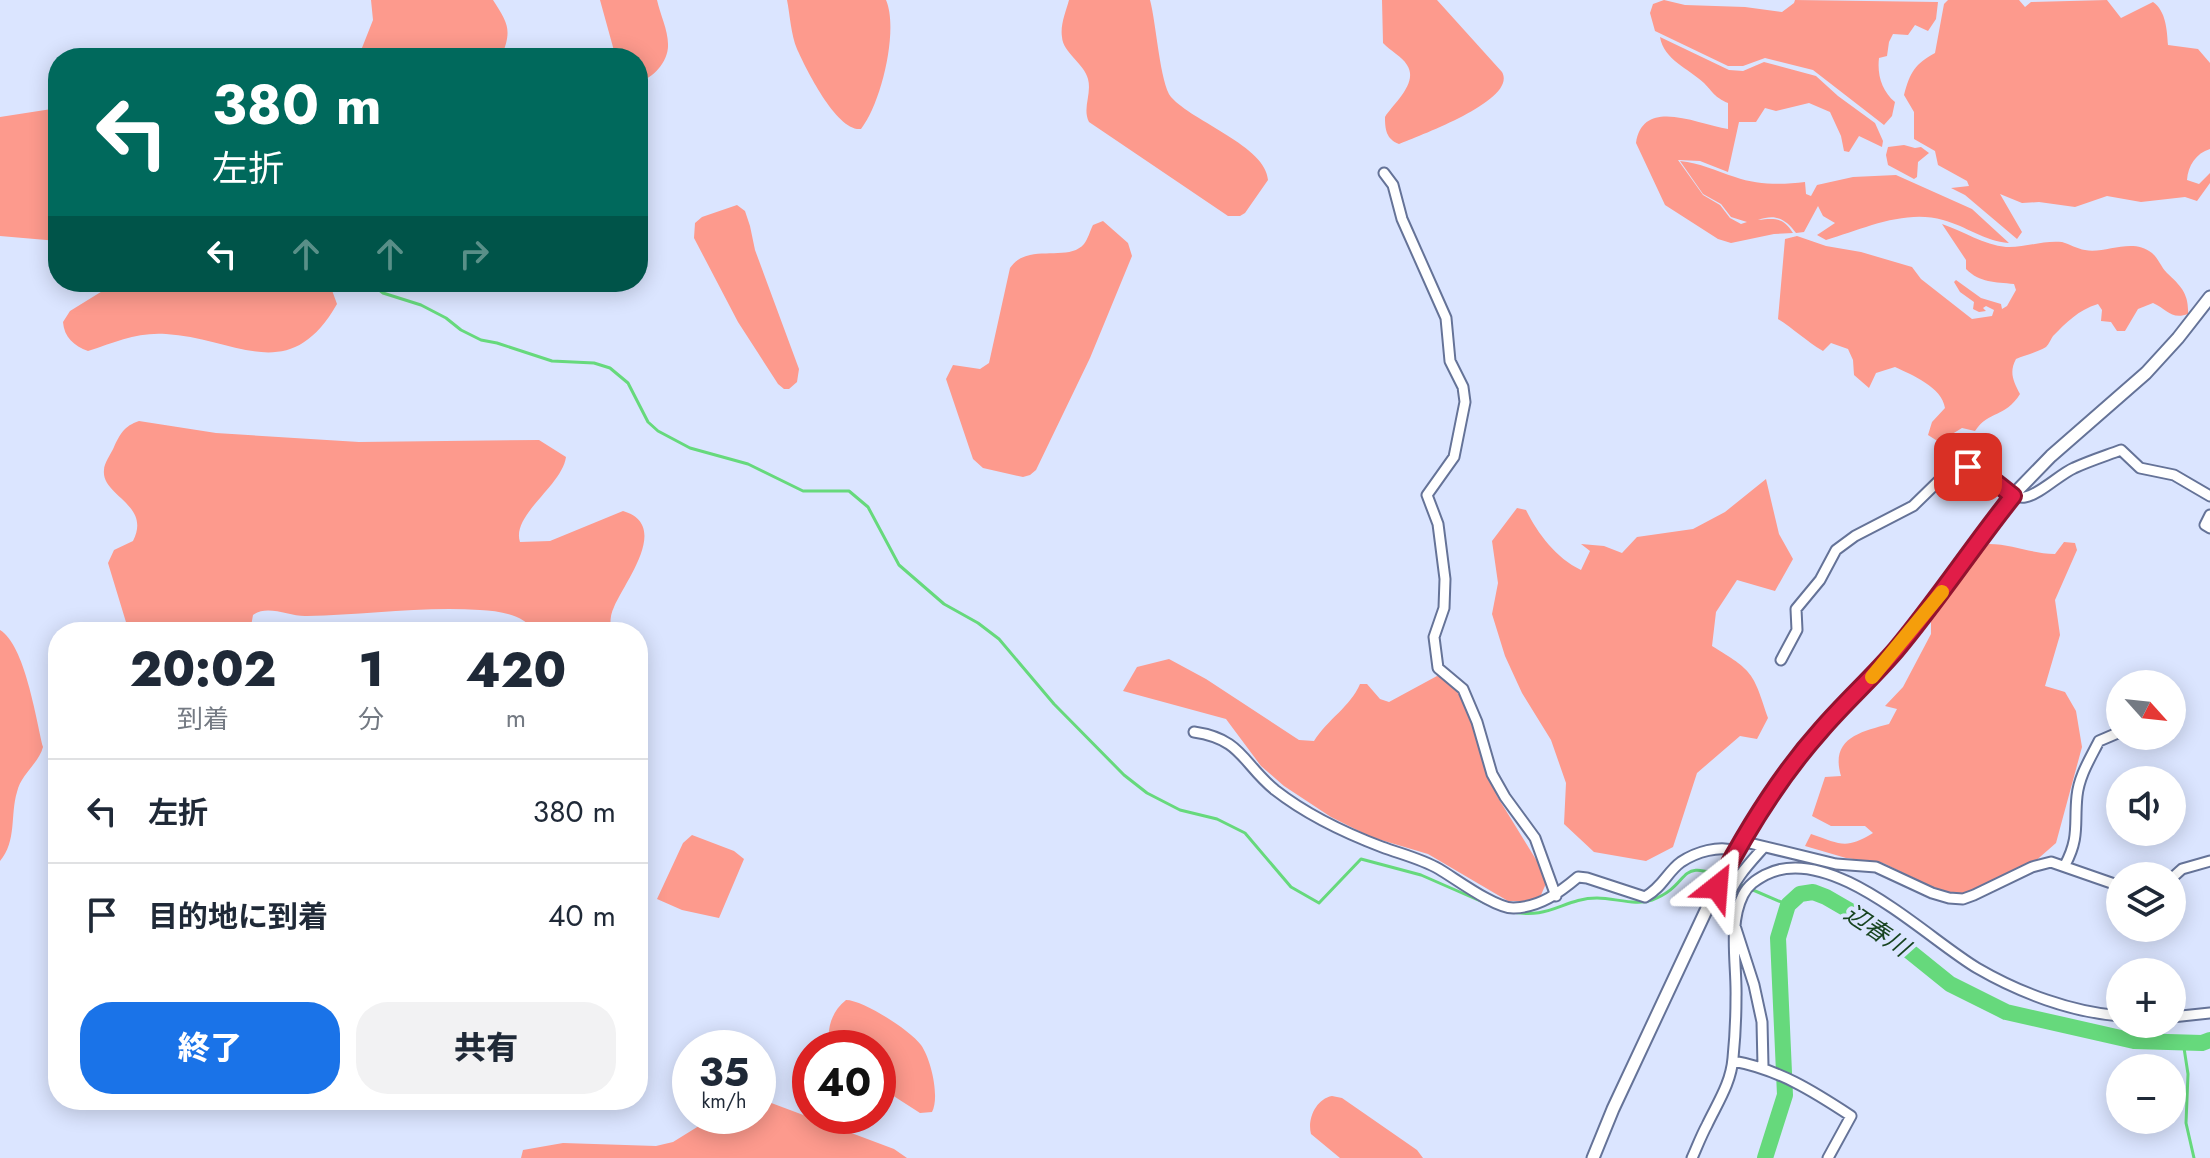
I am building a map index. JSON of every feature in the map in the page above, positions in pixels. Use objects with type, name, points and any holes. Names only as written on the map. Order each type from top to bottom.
[{"type":"street","points":[[1384,173],[1393,185],[1402,219],[1446,318],[1450,361],[1463,387],[1465,402],[1454,457],[1427,495],[1438,524],[1445,579],[1444,608],[1434,637],[1438,668],[1463,689],[1477,722],[1492,774],[1535,838],[1556,896]]},
{"type":"street","points":[[1593,1158],[1613,1109],[1739,846],[1799,756],[1933,605],[2013,496],[2051,456],[2146,373],[2210,297]]},
{"type":"street","points":[[1781,660],[1797,630],[1796,609],[1820,580],[1836,550],[1855,536],[1913,506],[1955,467],[1968,467],[1989,477],[2013,496],[2027,497],[2071,468],[2121,450],[2140,468],[2174,475],[2210,496]]},
{"type":"street","points":[[2210,515],[2205,525],[2210,528]]},
{"type":"street","points":[[1194,732],[1231,743],[1275,790],[1325,822],[1437,867],[1478,894],[1510,909],[1533,905],[1556,896],[1578,877],[1645,897],[1658,889],[1680,863],[1705,851],[1739,846],[1764,847],[1836,864],[1876,867],[1932,893],[1963,899],[2032,867],[2051,862],[2106,883]]},
{"type":"street","points":[[2065,865],[2072,852],[2077,829],[2077,795],[2083,773],[2099,741],[2106,738]]},
{"type":"street","points":[[1764,847],[1731,889],[1727,901],[1754,985],[1762,1022],[1765,1068]]},
{"type":"street","points":[[2186,868],[2210,861]]},
{"type":"street","points":[[1692,1158],[1724,1094],[1733,1061],[1736,930],[1743,896],[1751,883],[1783,867],[1840,878],[1869,892],[1977,968],[2023,991],[2075,1009],[2106,1014]]},
{"type":"street","points":[[2186,1016],[2210,1013]]},
{"type":"street","points":[[1733,1061],[1765,1068],[1803,1085],[1851,1116],[1828,1158]]},
{"type":"shaded area","points":[[371,0],[493,0],[503,16],[508,34],[505,48],[362,48],[373,20]]},
{"type":"shaded area","points":[[600,0],[657,0],[668,44],[659,68],[648,77],[648,48],[613,48]]},
{"type":"shaded area","points":[[787,0],[886,0],[890,29],[886,66],[875,103],[861,129],[842,121],[815,84],[795,43]]},
{"type":"shaded area","points":[[1069,0],[1150,0],[1164,79],[1171,97],[1242,145],[1264,168],[1268,180],[1245,213],[1228,216],[1089,122],[1086,111],[1088,79],[1062,37]]},
{"type":"shaded area","points":[[1382,0],[1437,0],[1502,72],[1503,83],[1496,94],[1482,105],[1426,133],[1399,144],[1391,139],[1385,117],[1404,93],[1410,72],[1402,59],[1383,43]]},
{"type":"shaded area","points":[[1664,0],[1685,5],[1782,12],[1795,0],[1938,2],[1936,19],[1928,31],[1915,25],[1908,35],[1893,34],[1887,56],[1879,58],[1881,82],[1895,102],[1892,116],[1884,125],[1813,70],[1765,58],[1743,66],[1728,66],[1655,31],[1650,13],[1653,4]]},
{"type":"shaded area","points":[[1948,0],[2019,0],[2025,7],[2031,2],[2107,0],[2121,18],[2153,2],[2163,16],[2168,45],[2198,49],[2210,63],[2210,149],[2194,161],[2187,180],[2199,184],[2210,173],[2210,183],[2197,201],[2185,197],[2141,202],[2107,196],[2075,207],[2022,203],[2000,194],[2022,232],[2017,239],[1965,195],[1951,188],[1969,186],[1967,181],[1938,165],[1935,151],[1914,139],[1914,112],[1904,95],[1914,70],[1935,53],[1944,4]]},
{"type":"shaded area","points":[[1660,37],[1729,70],[1743,71],[1764,62],[1816,76],[1875,123],[1883,141],[1882,147],[1859,136],[1849,152],[1844,151],[1830,112],[1809,103],[1776,111],[1765,108],[1756,122],[1739,122],[1728,172],[1700,161],[1678,160],[1703,195],[1720,205],[1730,218],[1741,224],[1747,222],[1731,217],[1721,204],[1703,194],[1680,161],[1752,182],[1805,182],[1806,194],[1811,196],[1817,185],[1853,177],[1896,175],[1972,209],[2009,243],[1929,217],[1884,222],[1826,240],[1817,235],[1835,223],[1823,216],[1818,206],[1804,232],[1796,233],[1784,221],[1770,217],[1758,220],[1778,220],[1793,233],[1731,243],[1718,239],[1665,205],[1636,143],[1641,129],[1649,120],[1661,117],[1688,119],[1728,129],[1728,103],[1671,58]]},
{"type":"shaded area","points":[[48,110],[48,240],[0,236],[0,117]]},
{"type":"shaded area","points":[[1888,147],[1921,147],[1929,153],[1918,162],[1917,177],[1914,179],[1888,165]]},
{"type":"shaded area","points":[[737,205],[745,211],[755,250],[799,369],[797,382],[789,389],[778,384],[738,322],[694,238],[695,223],[702,217]]},
{"type":"shaded area","points":[[1103,221],[1128,243],[1132,256],[1090,358],[1036,470],[1023,477],[983,468],[973,459],[946,379],[953,365],[980,369],[989,363],[1010,268],[1017,260],[1077,249],[1085,242],[1093,225]]},
{"type":"shaded area","points":[[1942,224],[1982,241],[2006,247],[2062,242],[2093,251],[2128,246],[2144,248],[2154,255],[2183,291],[2188,314],[2173,315],[2153,303],[2138,309],[2125,331],[2117,331],[2111,322],[2101,321],[2102,310],[2098,304],[2084,310],[2063,326],[2046,347],[2016,359],[2013,376],[2020,394],[2009,407],[1980,424],[1975,431],[1962,428],[1939,442],[1928,435],[1932,422],[1945,408],[1932,388],[1895,367],[1876,373],[1869,388],[1854,375],[1848,349],[1831,343],[1823,351],[1778,319],[1785,239],[1797,236],[1912,267],[1921,279],[1972,319],[1992,316],[1994,310],[1986,306],[1983,308],[1986,311],[1973,309],[1974,302],[1960,292],[1954,282],[1956,280],[1981,298],[2001,304],[2002,309],[2016,290],[2014,284],[1988,281],[1971,274],[1966,269],[1966,260]]},
{"type":"shaded area","points":[[101,292],[333,292],[337,304],[319,330],[300,345],[280,351],[260,352],[166,334],[136,336],[88,351],[68,336],[63,322],[70,311]]},
{"type":"shaded area","points":[[139,421],[216,433],[359,442],[539,440],[566,457],[556,479],[523,521],[519,532],[520,542],[550,541],[623,511],[637,518],[643,528],[641,554],[613,610],[611,622],[525,622],[504,613],[459,609],[307,616],[265,611],[253,615],[252,622],[126,622],[108,563],[114,550],[133,541],[136,518],[110,487],[104,470],[121,434]]},
{"type":"shaded area","points":[[1766,479],[1779,534],[1793,559],[1775,591],[1737,580],[1716,612],[1712,646],[1750,674],[1768,718],[1757,739],[1740,736],[1697,773],[1673,847],[1646,861],[1594,852],[1564,824],[1566,783],[1551,740],[1522,693],[1505,656],[1492,614],[1498,583],[1492,541],[1517,508],[1526,510],[1549,544],[1581,570],[1590,551],[1581,544],[1604,546],[1622,553],[1637,537],[1693,529],[1725,512]]},
{"type":"shaded area","points":[[2064,542],[2075,543],[2077,550],[2055,600],[2060,635],[2045,686],[2065,692],[2076,711],[2082,747],[2056,843],[2032,864],[1966,893],[1945,893],[1883,863],[1846,858],[1805,846],[1811,834],[1843,844],[1856,842],[1873,833],[1865,826],[1831,826],[1812,816],[1825,777],[1841,776],[1840,753],[1850,739],[1889,724],[1897,709],[1885,706],[1903,687],[1931,634],[1931,620],[1975,559],[1989,544],[2055,554]]},
{"type":"shaded area","points":[[0,630],[9,638],[23,666],[43,747],[19,786],[9,845],[0,861]]},
{"type":"shaded area","points":[[1169,659],[1206,679],[1299,740],[1314,741],[1351,700],[1360,684],[1367,684],[1380,699],[1389,702],[1437,676],[1448,679],[1465,694],[1497,796],[1548,879],[1541,895],[1530,901],[1508,901],[1428,854],[1371,837],[1331,817],[1284,786],[1261,766],[1226,719],[1123,691],[1137,667]]},
{"type":"shaded area","points":[[692,835],[734,851],[744,859],[719,918],[682,910],[657,899],[683,843]]},
{"type":"shaded area","points":[[846,1000],[854,1001],[886,1017],[921,1045],[933,1078],[935,1097],[932,1112],[920,1113],[896,1098],[896,1030],[830,1030],[837,1010]]},
{"type":"shaded area","points":[[1332,1096],[1342,1098],[1417,1150],[1423,1158],[1340,1158],[1311,1134],[1310,1128],[1317,1105]]},
{"type":"shaded area","points":[[776,1105],[792,1111],[792,1134],[854,1134],[894,1149],[907,1158],[521,1158],[523,1150],[563,1143],[656,1146],[673,1142],[686,1134],[776,1134]]},
{"type":"waterway","points":[[382,292],[421,305],[481,340],[552,361],[594,363],[610,368],[628,383],[648,422],[690,448],[748,464],[803,491],[849,491],[868,507],[899,565],[944,604],[999,639],[1054,704],[1124,775],[1147,793],[1180,810],[1217,819],[1245,833],[1291,887],[1319,903],[1361,859],[1421,875],[1501,910]]},
{"type":"waterway","points":[[1508,911],[1535,913],[1597,898],[1646,902],[1665,893],[1692,871],[1701,870],[1732,881]]},
{"type":"waterway","points":[[1739,884],[1788,905]]},
{"type":"waterway","name":"辺春川","points":[[1765,1158],[1785,1095],[1778,938],[1788,905],[1800,894],[1813,892],[1826,897],[1883,930],[1950,984],[2006,1012],[2134,1041],[2202,1043],[2210,1040]]},
{"type":"waterway","points":[[2194,1158],[2186,1123],[2188,1074],[2184,1048],[2202,1043]]},
{"type":"slow traffic","points":[[1872,677],[1942,592]]},
{"type":"route","points":[[1717,887],[1769,797],[1799,756],[1933,605],[2013,496],[1989,477],[1968,467]]}]
